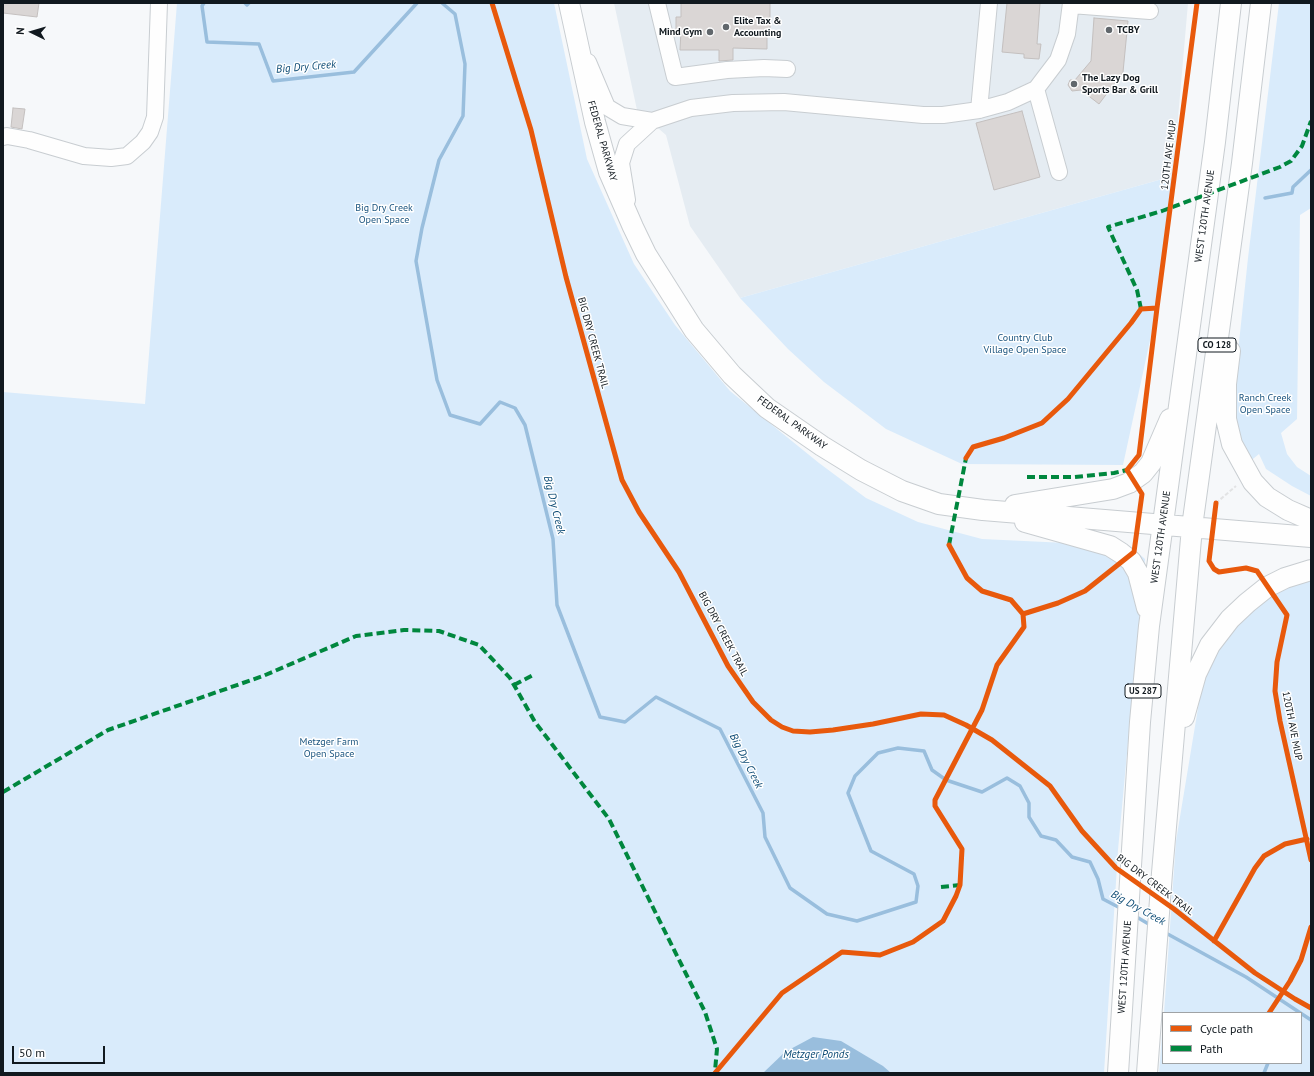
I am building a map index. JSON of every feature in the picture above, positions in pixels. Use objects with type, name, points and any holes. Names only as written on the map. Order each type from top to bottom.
[{"type":"main road","name":"FEDERAL PARKWAY","points":[[569,3],[595,122],[609,172],[646,254],[694,330],[732,375],[768,408],[822,446],[861,470],[902,491],[938,504],[983,510],[1311,537]]},
{"type":"main road","points":[[1215,142],[1210,94],[1221,3]]},
{"type":"main road","name":"WEST 120TH AVENUE","points":[[1118,1073],[1140,722],[1149,626],[1215,142],[1231,3]]},
{"type":"main road","points":[[1248,110],[1244,52],[1250,3]]},
{"type":"main road","name":"CO 128","points":[[1192,527],[1242,163],[1261,3]]},
{"type":"main road","points":[[1242,163],[1242,232],[1226,384],[1226,419],[1232,444],[1253,482],[1267,497],[1288,510],[1311,520]]},
{"type":"main road","points":[[983,510],[1113,490],[1129,483],[1142,473],[1151,463],[1180,393]]},
{"type":"main road","points":[[983,510],[1110,546],[1121,553],[1131,561],[1138,572],[1146,601],[1149,626]]},
{"type":"main road","points":[[1147,1073],[1154,963],[1192,527]]},
{"type":"main road","points":[[1171,765],[1196,674],[1210,644],[1230,618],[1247,602],[1267,587],[1285,578],[1311,570]]},
{"type":"street","points":[[3,137],[7,136],[28,140],[84,156],[111,158],[127,156],[143,142],[150,132],[154,117],[159,3]]},
{"type":"street","points":[[657,3],[675,77],[749,68],[787,69]]},
{"type":"street","points":[[979,110],[989,3]]},
{"type":"street","points":[[633,227],[621,163],[627,144],[652,121],[691,108],[733,103],[784,102],[923,115],[943,115],[979,110],[1008,102],[1036,90],[1058,60],[1067,34],[1071,4],[1150,11]]},
{"type":"street","points":[[576,36],[608,107],[622,116],[652,121]]},
{"type":"street","points":[[1036,90],[1059,172]]},
{"type":"path","points":[[1212,529],[1216,503]]},
{"type":"shaded area","points":[[614,3],[1188,3],[1173,176],[740,298],[690,226],[666,135],[637,110]]},
{"type":"green space","name":"Metzger Farm Open Space","points":[[177,3],[554,3],[587,159],[634,264],[675,325],[730,391],[819,463],[866,498],[918,522],[982,539],[1130,546],[1145,559],[1118,850],[1104,1073],[3,1073],[3,392],[145,404]]},
{"type":"green space","name":"Ranch Creek Open Space","points":[[1279,3],[1311,3],[1311,208],[1300,215],[1297,419],[1281,433],[1287,454],[1297,467],[1311,476],[1311,496],[1292,486],[1266,469],[1259,454],[1248,463],[1239,441],[1232,408],[1248,258]]},
{"type":"green space","name":"Country Club Village Open Space","points":[[1173,176],[1157,308],[1123,465],[962,464],[886,429],[824,382],[788,349],[740,298]]},
{"type":"green space","points":[[1311,577],[1311,1073],[1159,1073],[1162,1035],[1162,1064],[1302,1064],[1302,1012],[1164,1012],[1176,841],[1200,696],[1209,664],[1227,632],[1257,603],[1280,589]]},
{"type":"water","name":"Metzger Ponds","points":[[813,1037],[841,1041],[883,1066],[891,1073],[763,1073],[785,1052]]},
{"type":"building","points":[[3,3],[39,3],[37,17],[3,13]]},
{"type":"building","points":[[681,3],[770,3],[770,35],[767,35],[767,49],[733,48],[733,60],[719,61],[719,50],[680,50],[681,30],[676,30],[676,17],[681,17]]},
{"type":"building","points":[[1007,3],[1040,3],[1037,44],[1041,44],[1039,59],[1024,58],[1024,54],[1002,52]]},
{"type":"building","points":[[1094,18],[1128,21],[1123,72],[1099,104],[1081,90],[1072,91],[1068,85],[1070,80],[1075,80],[1091,61]]},
{"type":"building","points":[[13,108],[25,109],[22,129],[11,127]]},
{"type":"building","points":[[1022,111],[1040,177],[994,190],[976,123]]},
{"type":"waterway","name":"Big Dry Creek","points":[[204,3],[202,6],[207,42],[259,44],[273,81],[354,72],[417,3]]},
{"type":"waterway","name":"Big Dry Creek","points":[[245,3],[247,5],[249,3]]},
{"type":"waterway","name":"Big Dry Creek","points":[[442,3],[455,14],[465,64],[463,116],[439,160],[422,228],[416,261],[437,380],[450,415],[480,424],[500,402],[515,408],[525,425],[553,539],[557,605],[600,717],[625,722],[656,697],[720,729],[763,813],[765,837],[790,888],[827,914],[857,921],[916,902],[918,886],[914,874],[871,851],[848,793],[855,776],[878,753],[898,748],[924,751],[932,770],[946,780],[982,792],[1007,778],[1020,786],[1029,803],[1029,817],[1041,836],[1056,840],[1072,857],[1090,862],[1098,879],[1103,899],[1122,909]]},
{"type":"waterway","points":[[1265,198],[1292,193],[1293,187],[1311,170]]},
{"type":"waterway","name":"Big Dry Creek","points":[[1135,916],[1152,926]]},
{"type":"waterway","name":"Big Dry Creek","points":[[1164,932],[1246,977],[1299,1012]]},
{"type":"waterway","name":"Big Dry Creek","points":[[1302,1014],[1311,1020]]},
{"type":"waterway","points":[[1264,1073],[1268,1064]]},
{"type":"marked path","points":[[1141,309],[1137,290],[1108,227],[1162,211],[1280,167],[1291,161],[1302,146],[1311,121]]},
{"type":"marked path","points":[[949,545],[966,458]]},
{"type":"marked path","points":[[1027,477],[1075,477],[1114,473],[1127,470]]},
{"type":"marked path","points":[[3,792],[108,730],[263,676],[356,636],[404,630],[439,631],[479,645],[510,678],[535,722],[609,819],[705,1012],[717,1049],[715,1071]]},
{"type":"marked path","points":[[514,685],[533,675]]},
{"type":"marked path","points":[[941,887],[960,885]]},
{"type":"cycle path","name":"BIG DRY CREEK TRAIL","points":[[492,3],[531,130],[566,277],[622,480],[639,512],[679,572],[728,666],[753,702],[771,720],[782,727],[793,731],[810,732],[833,730],[873,724],[921,714],[944,715],[966,725],[992,740],[1050,786],[1082,831],[1116,868],[1174,909],[1255,973],[1311,1008]]},
{"type":"cycle path","name":"120TH AVE MUP","points":[[966,458],[973,447],[1004,438],[1042,423],[1068,399],[1141,309],[1157,308],[1197,3]]},
{"type":"cycle path","points":[[1023,614],[1058,603],[1085,591],[1134,552],[1142,494],[1127,470],[1139,455],[1157,308]]},
{"type":"cycle path","name":"120TH AVE MUP","points":[[1216,503],[1209,561],[1214,569],[1219,572],[1246,568],[1257,571],[1287,615],[1277,662],[1275,691],[1280,721],[1311,860]]},
{"type":"cycle path","points":[[715,1073],[782,993],[842,952],[880,955],[913,942],[943,921],[956,896],[960,885],[962,849],[935,806],[935,800],[982,710],[997,665],[1024,627],[1023,614],[1011,600],[982,591],[967,578],[949,545]]},
{"type":"cycle path","points":[[1214,941],[1255,868],[1264,856],[1285,844],[1307,839]]},
{"type":"cycle path","points":[[1270,1012],[1290,981],[1301,960],[1311,927]]},
{"type":"place","name":"Elite Tax & Accounting","points":[[726,27]]},
{"type":"place","name":"TCBY","points":[[1109,30]]},
{"type":"place","name":"Mind Gym","points":[[710,32]]},
{"type":"place","name":"The Lazy Dog Sports Bar & Grill","points":[[1074,84]]},
{"type":"park label","name":"Big Dry Creek Open Space","points":[[384,214]]}]
